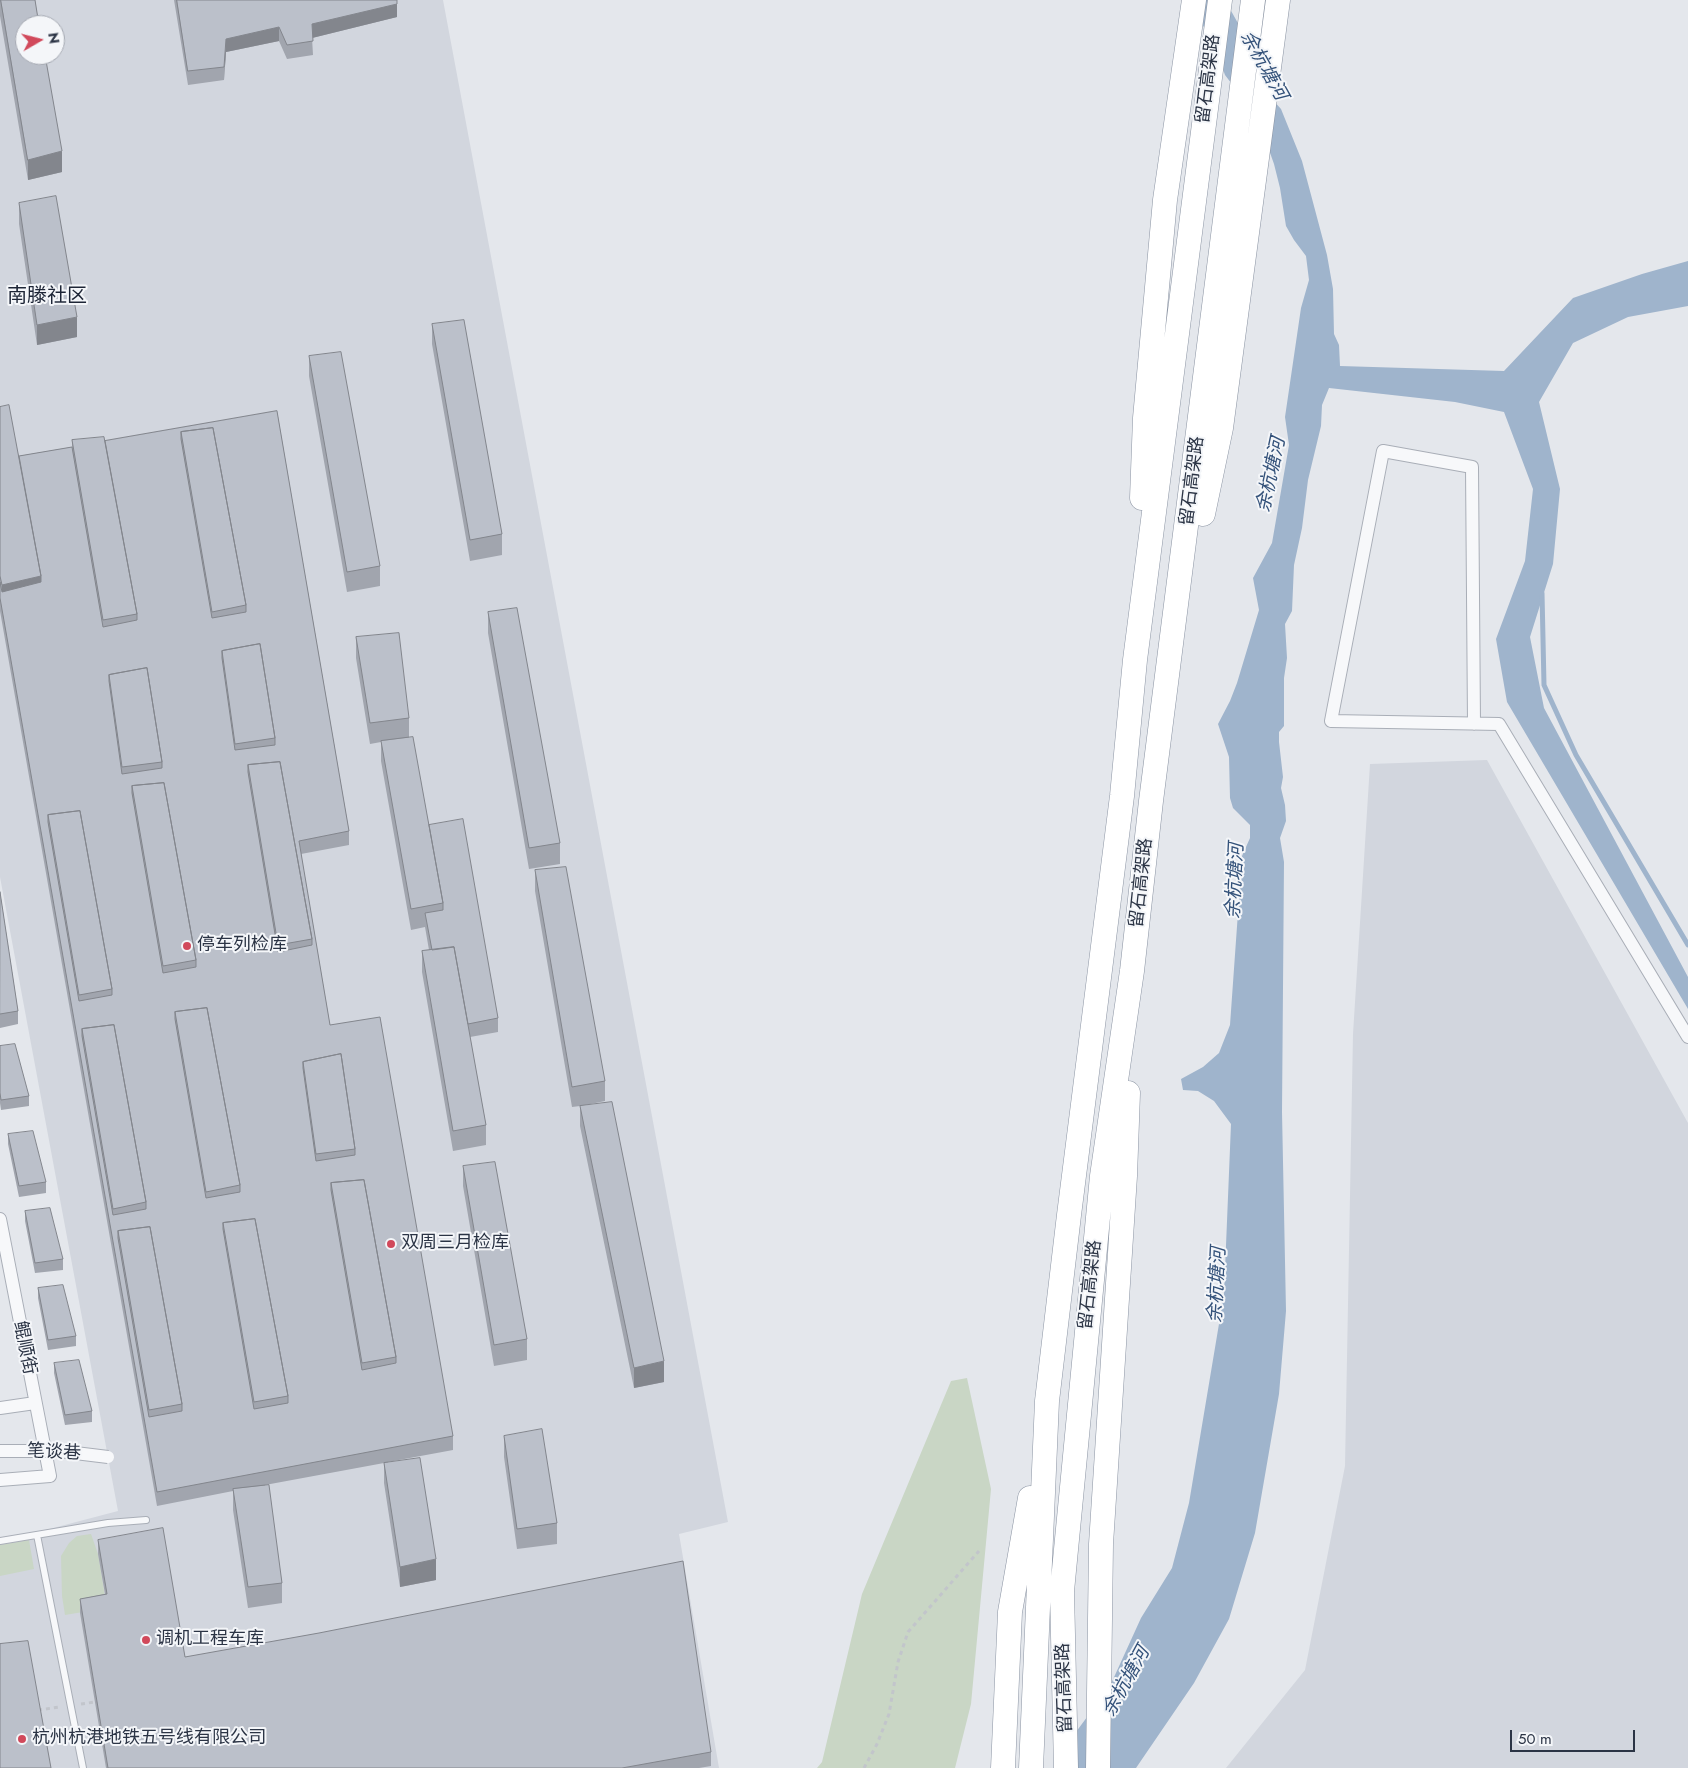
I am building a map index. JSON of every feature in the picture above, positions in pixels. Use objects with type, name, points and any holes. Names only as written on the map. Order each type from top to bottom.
[{"type":"highway","points":[[1135,660],[1145,418],[1165,200],[1194,0]]},
{"type":"highway","name":"留石高架路","points":[[1031,1768],[1047,1401],[1121,806],[1135,660],[1220,0]]},
{"type":"highway","name":"留石高架路","points":[[1066,1768],[1062,1591],[1102,1176],[1132,970],[1151,801],[1169,674],[1253,0]]},
{"type":"highway","points":[[1169,674],[1221,428],[1278,0]]},
{"type":"highway","points":[[1098,1768],[1101,1544],[1124,1186],[1132,970]]},
{"type":"highway","points":[[1003,1768],[1010,1612],[1047,1401]]},
{"type":"street","points":[[1474,724],[1472,467],[1383,451],[1331,721],[1474,724],[1499,724],[1688,1037]]},
{"type":"street","name":"鲲顺街","points":[[0,1220],[50,1476]]},
{"type":"street","points":[[0,1408],[35,1403]]},
{"type":"street","name":"笔谈巷","points":[[0,1451],[59,1451],[108,1457]]},
{"type":"street","name":"笔谈巷","points":[[0,1480],[50,1476]]},
{"type":"lane","points":[[0,1541],[108,1523],[146,1520]]},
{"type":"lane","points":[[36,1535],[83,1768]]},
{"type":"path","points":[[864,1768],[877,1744],[889,1714],[898,1662],[908,1632],[979,1551]]},
{"type":"shaded area","points":[[0,0],[443,0],[728,1522],[679,1534],[719,1768],[0,1768],[0,1542],[118,1511],[0,877]]},
{"type":"shaded area","points":[[1487,760],[1688,1123],[1688,1768],[1226,1768],[1305,1670],[1345,1466],[1353,1034],[1370,764]]},
{"type":"green space","points":[[967,1378],[991,1489],[971,1704],[955,1768],[817,1768],[822,1762],[862,1594],[951,1381]]},
{"type":"green space","points":[[91,1534],[98,1554],[107,1608],[65,1615],[62,1596],[61,1556],[69,1543],[77,1536]]},
{"type":"green space","points":[[29,1540],[34,1569],[0,1576],[0,1545]]},
{"type":"water","name":"余杭塘河","points":[[1186,0],[1225,0],[1263,68],[1272,99],[1281,109],[1302,161],[1327,255],[1333,289],[1334,334],[1339,345],[1340,366],[1504,371],[1573,298],[1642,274],[1688,261],[1688,306],[1628,317],[1573,343],[1539,402],[1560,489],[1553,564],[1530,637],[1544,708],[1688,977],[1688,1009],[1507,702],[1496,639],[1525,561],[1533,489],[1504,412],[1455,402],[1329,388],[1322,405],[1321,426],[1308,480],[1302,528],[1294,565],[1292,611],[1285,624],[1287,658],[1284,678],[1284,726],[1279,732],[1279,742],[1283,777],[1281,788],[1286,821],[1280,838],[1284,862],[1282,1112],[1286,1311],[1279,1394],[1255,1533],[1229,1619],[1194,1683],[1136,1768],[1074,1768],[1073,1736],[1110,1686],[1141,1618],[1172,1568],[1189,1503],[1224,1294],[1231,1124],[1214,1101],[1198,1091],[1183,1090],[1181,1079],[1203,1067],[1219,1053],[1230,1025],[1242,856],[1250,838],[1250,825],[1233,808],[1230,798],[1229,757],[1218,724],[1237,683],[1259,610],[1253,578],[1272,543],[1289,445],[1285,417],[1301,308],[1309,280],[1306,256],[1286,226],[1280,188],[1263,133],[1250,108],[1225,75],[1213,41]]},
{"type":"building","points":[[1,0],[35,0],[37,15],[15,15],[15,65],[47,65],[62,151],[28,160]]},
{"type":"building","points":[[177,0],[397,0],[397,4],[312,24],[313,41],[287,45],[279,27],[226,39],[224,67],[188,71]]},
{"type":"building","points":[[56,196],[77,317],[37,325],[19,203]]},
{"type":"building","points":[[464,320],[502,534],[470,540],[432,324]]},
{"type":"building","points":[[341,352],[380,566],[347,572],[309,356]]},
{"type":"building","points":[[9,405],[41,576],[2,585],[0,576],[0,407]]},
{"type":"building","name":"停车列检库","points":[[277,411],[349,831],[299,841],[330,1025],[380,1017],[453,1436],[157,1492],[0,598],[0,582],[2,592],[41,582],[19,456],[72,447],[103,627],[137,620],[105,441]],"holes":[[[213,428],[246,612],[212,618],[181,432]],[[260,644],[275,745],[235,750],[222,651]],[[147,668],[162,768],[122,774],[109,675]],[[280,762],[312,945],[278,952],[248,765]],[[164,783],[196,967],[163,973],[132,786]],[[80,811],[112,995],[79,1001],[48,815]],[[207,1008],[240,1192],[206,1198],[175,1012]],[[114,1025],[146,1209],[113,1215],[82,1029]],[[341,1054],[355,1155],[316,1161],[303,1062]],[[364,1180],[396,1363],[362,1370],[331,1183]],[[255,1219],[288,1403],[254,1409],[223,1223]],[[150,1227],[182,1411],[149,1417],[118,1231]]]},
{"type":"building","points":[[213,428],[246,605],[212,612],[181,432]]},
{"type":"building","points":[[104,437],[137,614],[103,620],[72,440]]},
{"type":"building","points":[[517,608],[560,843],[529,848],[488,612]]},
{"type":"building","points":[[399,633],[409,718],[370,723],[356,637]]},
{"type":"building","points":[[260,644],[275,738],[235,744],[222,651]]},
{"type":"building","points":[[147,668],[162,762],[122,767],[109,675]]},
{"type":"building","points":[[413,737],[443,903],[411,909],[381,741]]},
{"type":"building","points":[[280,762],[312,939],[278,945],[248,765]]},
{"type":"building","points":[[164,783],[196,960],[163,966],[132,786]]},
{"type":"building","points":[[80,811],[112,989],[79,995],[48,815]]},
{"type":"building","points":[[463,819],[498,1018],[468,1024],[454,947],[432,950],[425,913],[443,910],[429,825]]},
{"type":"building","points":[[566,867],[605,1081],[572,1087],[535,870]]},
{"type":"building","points":[[0,892],[18,1011],[0,1014]]},
{"type":"building","points":[[454,947],[486,1125],[453,1131],[422,951]]},
{"type":"building","points":[[207,1008],[240,1185],[206,1192],[175,1012]]},
{"type":"building","points":[[114,1025],[146,1202],[113,1209],[82,1029]]},
{"type":"building","points":[[15,1044],[29,1096],[1,1100],[0,1046]]},
{"type":"building","points":[[341,1054],[355,1149],[316,1154],[303,1062]]},
{"type":"building","points":[[612,1102],[664,1361],[634,1368],[580,1106]]},
{"type":"building","points":[[33,1131],[46,1182],[19,1186],[8,1134]]},
{"type":"building","points":[[495,1162],[527,1339],[494,1345],[463,1166]]},
{"type":"building","points":[[364,1180],[396,1357],[362,1363],[331,1183]]},
{"type":"building","points":[[50,1208],[63,1259],[35,1263],[25,1211]]},
{"type":"building","points":[[255,1219],[288,1396],[254,1402],[223,1223]]},
{"type":"building","points":[[150,1227],[182,1404],[149,1410],[118,1231]]},
{"type":"building","points":[[63,1285],[76,1336],[48,1340],[38,1288]]},
{"type":"building","points":[[79,1360],[92,1411],[65,1415],[54,1363]]},
{"type":"building","points":[[542,1429],[557,1523],[517,1529],[504,1436]]},
{"type":"building","points":[[420,1458],[436,1559],[400,1567],[384,1463]]},
{"type":"building","points":[[269,1485],[282,1583],[248,1587],[233,1489]]},
{"type":"building","points":[[163,1528],[185,1657],[319,1633],[683,1561],[711,1752],[622,1768],[108,1768],[80,1599],[107,1594],[98,1540]]},
{"type":"building","name":"杭州杭港地铁五号线有限公司","points":[[28,1641],[51,1768],[0,1768],[0,1644]]},
{"type":"waterway","points":[[1542,593],[1544,685],[1576,755],[1688,945]]},
{"type":"place","name":"停车列检库","points":[[187,946]]},
{"type":"place","name":"双周三月检库","points":[[391,1244]]},
{"type":"place","name":"调机工程车库","points":[[146,1640]]},
{"type":"place","name":"杭州杭港地铁五号线有限公司","points":[[22,1739]]},
{"type":"district","name":"南滕社区","points":[[47,297]]}]
